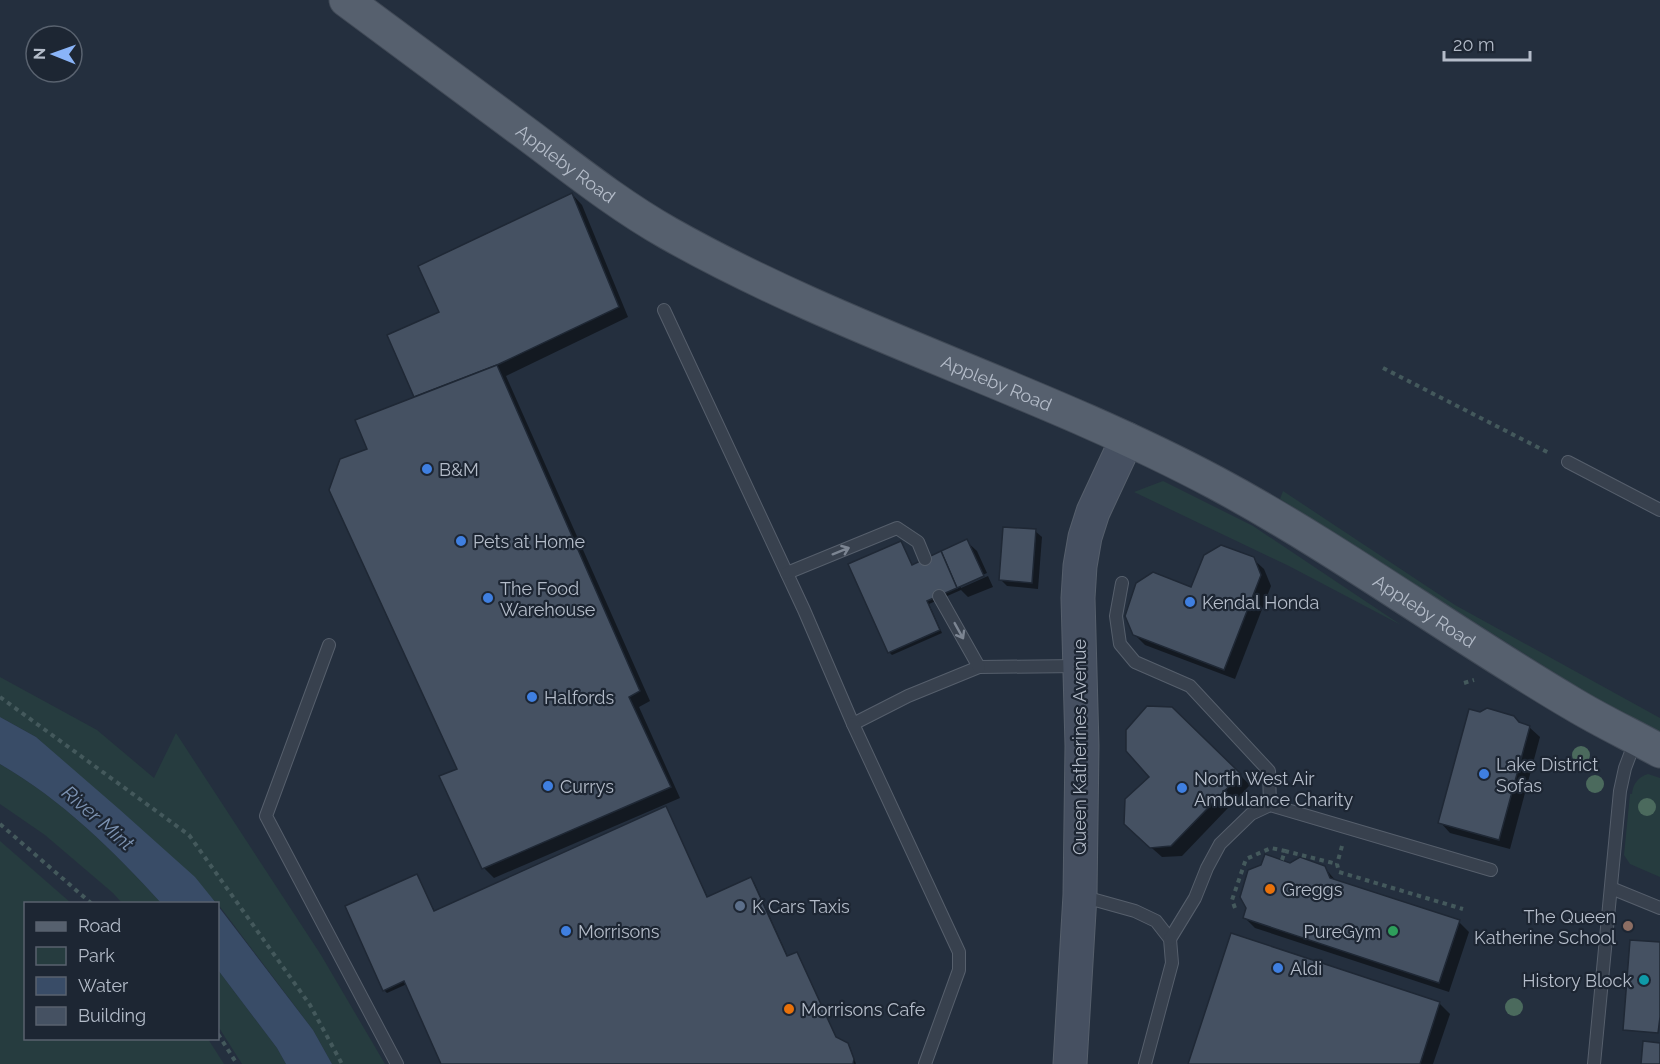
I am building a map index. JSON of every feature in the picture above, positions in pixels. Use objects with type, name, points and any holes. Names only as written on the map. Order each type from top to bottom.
[{"type":"main road","name":"Appleby Road","points":[[346,0],[608,195],[666,232],[742,273],[862,328],[1036,399],[1127,439],[1215,483],[1284,522],[1574,705],[1648,745]]},
{"type":"street","name":"Queen Katherines Avenue","points":[[1070,1064],[1080,895],[1082,746],[1078,587],[1085,537],[1093,513],[1127,439]]},
{"type":"lane","points":[[664,310],[787,573],[853,724],[959,952],[959,970],[926,1064]]},
{"type":"lane","points":[[1568,462],[1660,510]]},
{"type":"lane","points":[[787,573],[897,528],[918,542],[925,559]]},
{"type":"lane","points":[[1122,583],[1116,616],[1120,644],[1134,662],[1190,686],[1231,729],[1269,771],[1270,805]]},
{"type":"lane","points":[[939,596],[979,667]]},
{"type":"lane","points":[[329,645],[266,816],[397,1064]]},
{"type":"lane","points":[[853,724],[908,696],[979,667],[1079,666]]},
{"type":"lane","points":[[1594,1064],[1620,791],[1625,768],[1648,745]]},
{"type":"lane","points":[[1170,939],[1196,898],[1207,868],[1220,844],[1251,814],[1270,805],[1491,870]]},
{"type":"lane","points":[[1611,888],[1660,908]]},
{"type":"lane","points":[[1080,895],[1135,911],[1156,921],[1170,939],[1172,963],[1145,1064]]},
{"type":"path","points":[[1383,368],[1568,462]]},
{"type":"path","points":[[1464,683],[1473,681]]},
{"type":"path","points":[[0,697],[189,835],[310,1005],[342,1064]]},
{"type":"path","points":[[0,824],[91,902]]},
{"type":"path","points":[[1348,828],[1337,864],[1339,872],[1463,909]]},
{"type":"path","points":[[1235,908],[1232,900],[1246,859],[1271,848],[1337,864]]},
{"type":"path","points":[[1282,860],[1285,851]]},
{"type":"path","points":[[219,1036],[237,1064]]},
{"type":"green space","points":[[1163,481],[1253,526],[1401,625],[1289,566],[1134,492]]},
{"type":"green space","points":[[1283,491],[1455,605],[1660,718],[1660,736],[1610,708],[1280,499]]},
{"type":"green space","points":[[0,677],[97,730],[154,778],[176,733],[321,955],[385,1064],[332,1064],[313,1030],[219,905],[219,902],[216,902],[36,737],[0,717]]},
{"type":"green space","points":[[0,764],[66,810],[125,864],[160,902],[121,902],[45,835],[0,804]]},
{"type":"green space","points":[[1648,774],[1660,778],[1660,877],[1630,864],[1624,855],[1630,794],[1637,781]]},
{"type":"green space","points":[[0,841],[70,902],[24,902],[24,1040],[209,1040],[224,1064],[0,1064]]},
{"type":"green space","points":[[219,971],[277,1048],[286,1064],[242,1064],[219,1028]]},
{"type":"water","name":"River Mint","points":[[0,717],[36,737],[195,877],[215,902],[160,902],[125,864],[66,810],[0,764]]},
{"type":"water","points":[[219,907],[313,1030],[332,1064],[286,1064],[277,1048],[219,971]]},
{"type":"building","points":[[572,193],[619,307],[497,365],[414,397],[387,335],[439,312],[418,266]]},
{"type":"building","points":[[497,365],[640,691],[629,697],[671,787],[482,869],[439,776],[457,769],[329,490],[340,459],[367,449],[355,420]]},
{"type":"building","points":[[1003,527],[1036,529],[1032,583],[999,580]]},
{"type":"building","points":[[967,539],[984,576],[957,588],[941,551]]},
{"type":"building","points":[[901,541],[912,565],[941,551],[957,588],[927,601],[940,630],[888,653],[848,564]]},
{"type":"building","name":"Kendal Honda","points":[[1221,545],[1254,557],[1261,575],[1224,670],[1133,635],[1125,616],[1136,583],[1153,572],[1191,587],[1204,555]]},
{"type":"building","name":"North West Air Ambulance Charity","points":[[1147,706],[1172,707],[1241,774],[1171,846],[1150,848],[1124,824],[1125,799],[1149,777],[1126,751],[1126,730]]},
{"type":"building","name":"Lake District Sofas","points":[[1487,708],[1514,716],[1519,722],[1530,726],[1499,840],[1438,823],[1469,709],[1480,712]]},
{"type":"building","name":"Morrisons","points":[[666,806],[707,897],[751,877],[787,956],[797,952],[836,1037],[848,1043],[854,1059],[853,1064],[441,1064],[404,981],[383,991],[345,906],[417,874],[434,911]]},
{"type":"building","points":[[1265,854],[1290,863],[1300,857],[1325,866],[1330,878],[1460,920],[1439,983],[1243,918],[1246,908],[1240,897],[1248,870],[1261,865]]},
{"type":"building","name":"Aldi","points":[[1231,933],[1440,1002],[1420,1064],[1188,1064]]},
{"type":"building","name":"History Block","points":[[1630,940],[1660,942],[1658,1033],[1623,1030]]},
{"type":"building","points":[[1643,1041],[1660,1043],[1660,1064],[1641,1064]]},
{"type":"place","name":"B&M","points":[[427,469]]},
{"type":"place","name":"Pets at Home","points":[[461,541]]},
{"type":"place","name":"The Food Warehouse","points":[[488,598]]},
{"type":"place","name":"Kendal Honda","points":[[1190,602]]},
{"type":"place","name":"Halfords","points":[[532,697]]},
{"type":"place","name":"Lake District Sofas","points":[[1484,774]]},
{"type":"place","name":"Currys","points":[[548,786]]},
{"type":"place","name":"North West Air Ambulance Charity","points":[[1182,788]]},
{"type":"place","name":"Greggs","points":[[1270,889]]},
{"type":"place","name":"K Cars Taxis","points":[[740,906]]},
{"type":"place","name":"The Queen Katherine School","points":[[1628,926]]},
{"type":"place","name":"Morrisons","points":[[566,931]]},
{"type":"place","name":"PureGym","points":[[1393,931]]},
{"type":"place","name":"Aldi","points":[[1278,968]]},
{"type":"place","name":"History Block","points":[[1644,980]]},
{"type":"place","name":"Morrisons Cafe","points":[[789,1009]]}]
